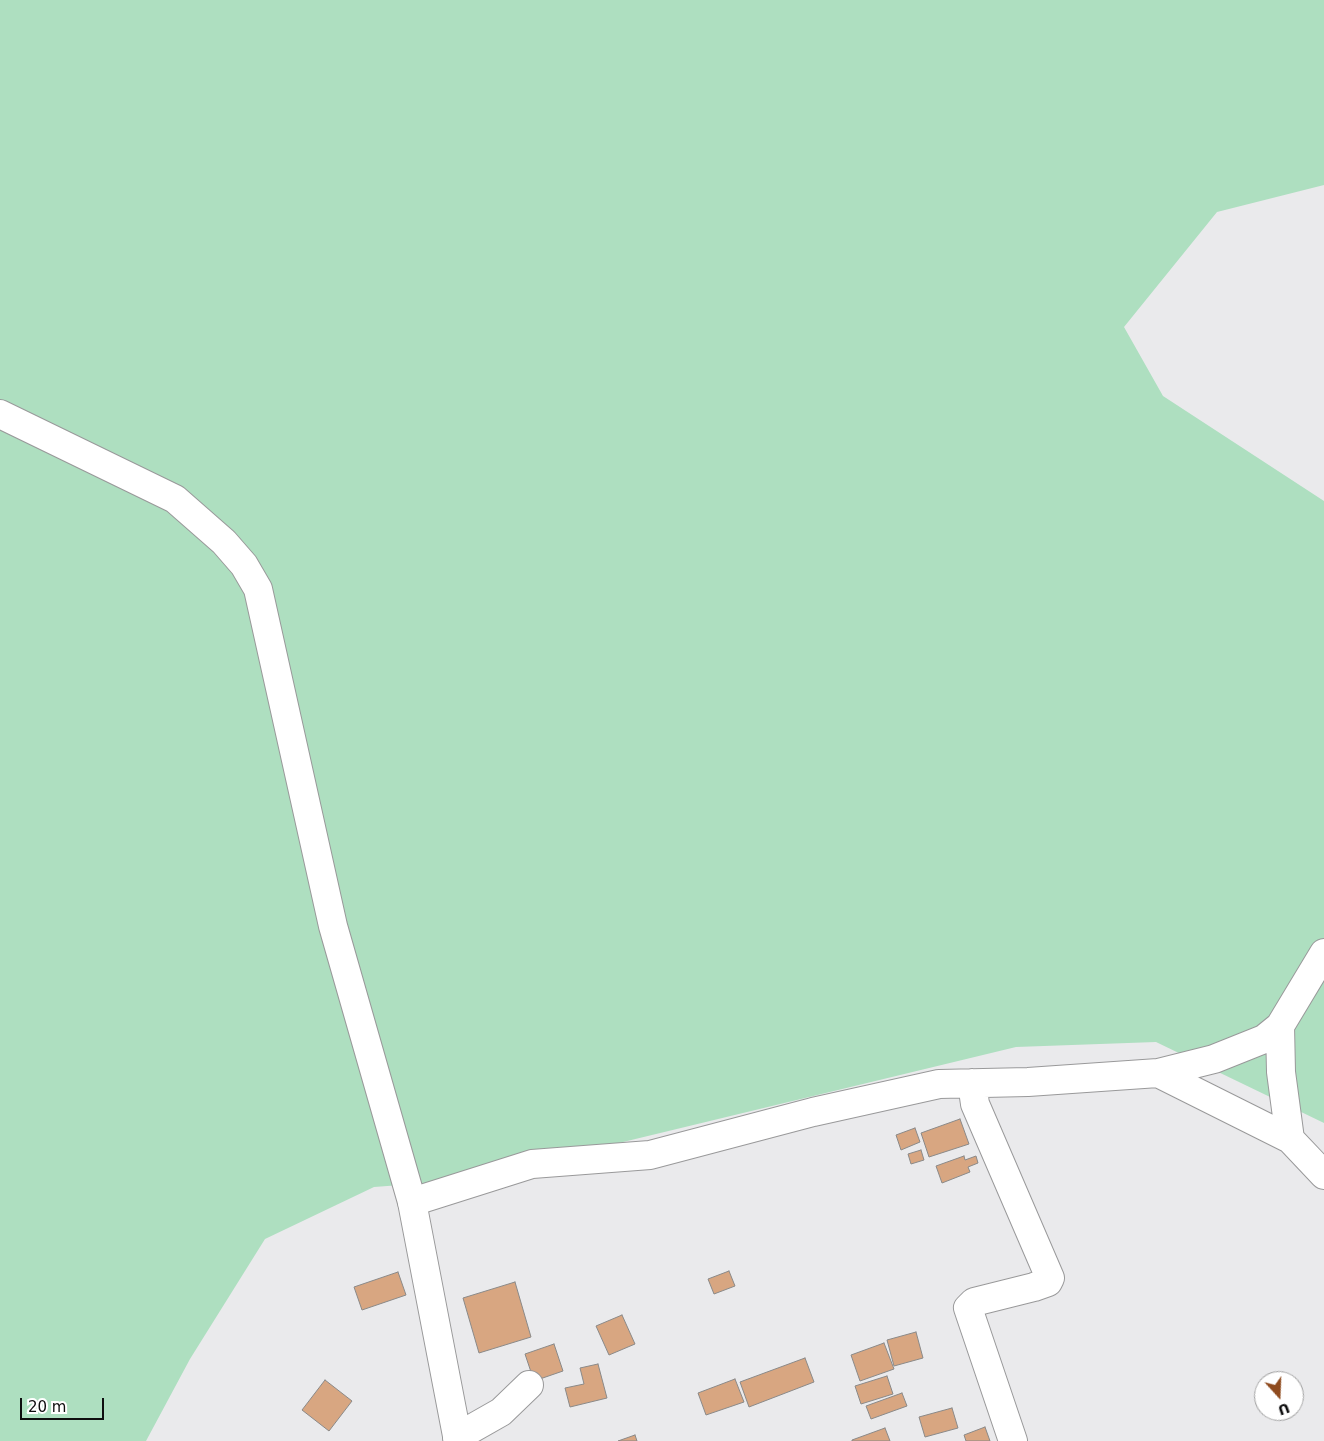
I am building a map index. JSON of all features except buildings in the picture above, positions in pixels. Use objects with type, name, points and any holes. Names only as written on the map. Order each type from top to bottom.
[{"type":"main road","points":[[0,414],[175,499],[224,542],[244,565],[258,589],[333,926],[412,1202],[457,1439],[501,1412],[530,1385]]},
{"type":"main road","points":[[412,1202],[532,1164],[650,1156],[814,1112],[939,1084],[1028,1082],[1158,1073],[1234,1052],[1264,1039],[1280,1026],[1324,953]]},
{"type":"main road","points":[[1280,1026],[1281,1072],[1290,1139]]},
{"type":"main road","points":[[1158,1073],[1290,1139],[1324,1175]]},
{"type":"main road","points":[[972,1083],[975,1104],[1050,1278],[1048,1282],[1034,1287],[974,1302],[968,1308],[1013,1441]]},
{"type":"green space","points":[[0,0],[1324,0],[1324,185],[1217,212],[1124,327],[1163,396],[1324,501],[1324,1123],[1156,1042],[1016,1047],[532,1164],[441,1182],[374,1187],[265,1239],[190,1359],[146,1441],[0,1441]]}]
